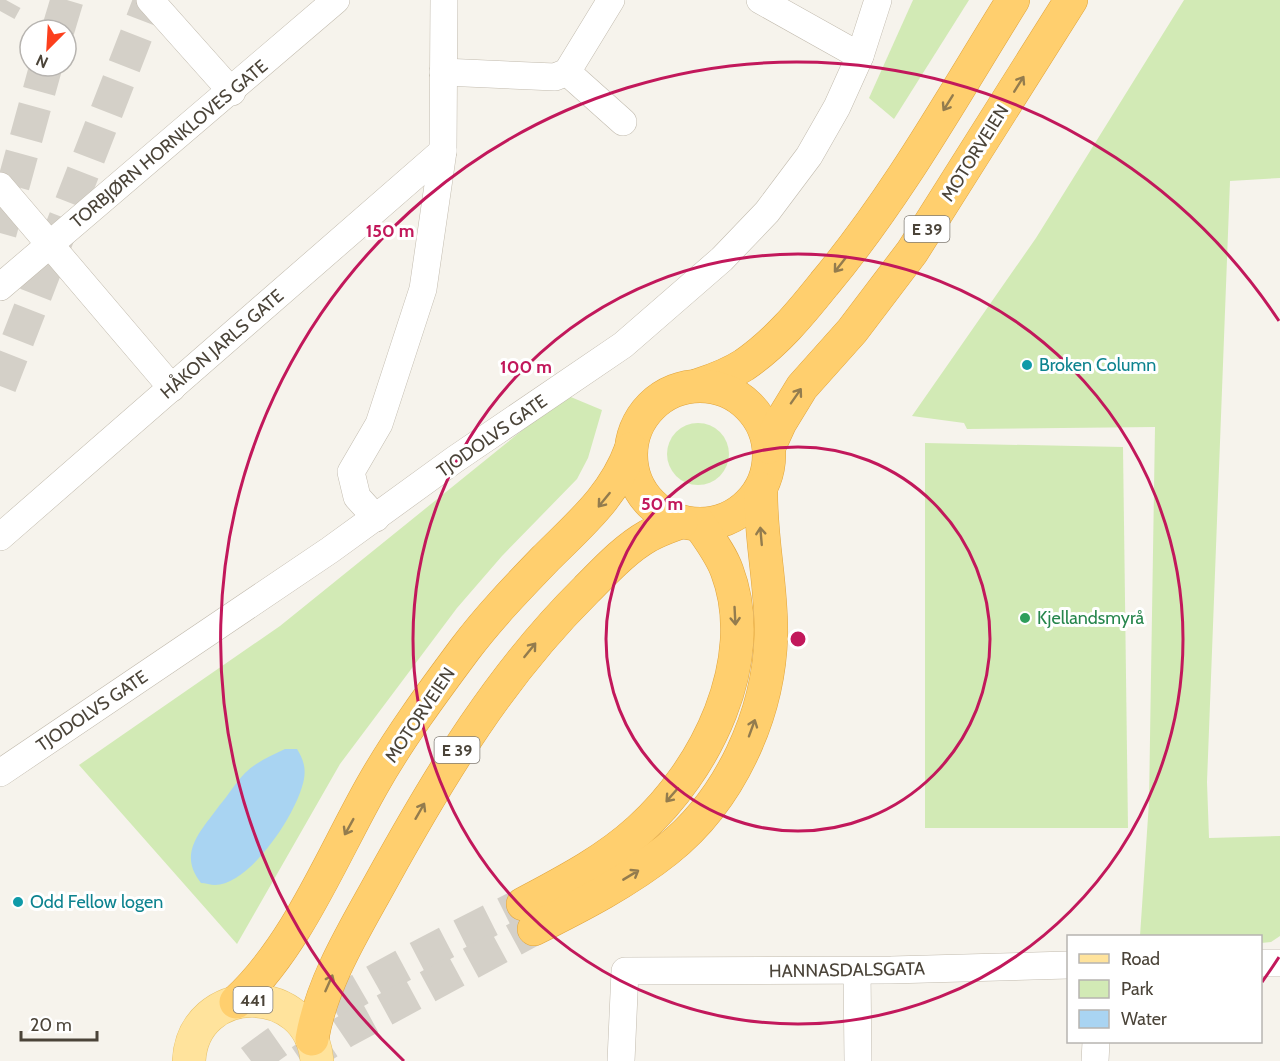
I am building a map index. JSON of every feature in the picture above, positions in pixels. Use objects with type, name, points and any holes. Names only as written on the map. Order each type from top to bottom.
[{"type":"highway","name":"E 39","points":[[761,489],[760,521],[771,609],[771,637],[768,669],[761,702],[741,755],[708,809],[669,849],[581,905],[529,916],[574,877],[638,831],[682,784],[714,729],[732,668],[735,618],[733,591],[727,570],[690,523],[657,509],[639,489],[633,469],[631,449],[642,417],[653,404],[667,394],[699,386],[742,366],[762,351],[802,311],[841,264],[900,179],[1013,0]]},
{"type":"highway","name":"MOTORVEIEN","points":[[770,447],[784,415],[802,387],[852,331],[912,252],[1071,0]]},
{"type":"highway","name":"E 39","points":[[315,1050],[322,1000],[348,945],[423,806],[474,724],[538,641],[595,581],[626,552],[648,536],[690,523],[717,522],[734,515],[749,504],[761,489],[767,476],[770,447],[758,416],[746,402],[732,393],[716,387],[699,386]]},
{"type":"highway","name":"MOTORVEIEN","points":[[236,1002],[256,984],[285,943],[374,782],[465,649],[528,576],[605,498],[624,470],[631,449]]},
{"type":"main road","name":"441","points":[[186,1056],[204,1023],[224,1006],[236,1002],[262,1000],[287,1010],[297,1017],[315,1050]]},
{"type":"street","points":[[150,0],[232,92]]},
{"type":"street","name":"TORBJØRN HORNKLOVES GATE","points":[[0,287],[232,92],[336,0]]},
{"type":"street","points":[[376,518],[357,497],[351,472],[379,424],[423,289],[443,151],[444,0]]},
{"type":"street","points":[[443,72],[555,76],[567,72],[611,0]]},
{"type":"street","points":[[760,0],[860,56]]},
{"type":"street","name":"TJODOLVS GATE","points":[[0,773],[376,518],[454,460],[623,345],[722,259],[767,212],[809,156],[837,107],[860,56],[878,0]]},
{"type":"street","points":[[567,72],[623,122]]},
{"type":"street","name":"HÅKON JARLS GATE","points":[[0,537],[443,151]]},
{"type":"street","points":[[0,186],[172,388]]},
{"type":"street","points":[[1262,963],[1280,963]]},
{"type":"street","name":"HANNASDALSGATA","points":[[621,1061],[625,970],[857,971],[1067,965]]},
{"type":"street","points":[[857,971],[858,1061]]},
{"type":"street","points":[[1095,1061],[1096,1043]]},
{"type":"green space","points":[[913,0],[969,0],[894,119],[869,98]]},
{"type":"green space","points":[[1184,0],[1280,0],[1280,178],[1230,181],[1207,782],[1209,838],[1280,836],[1280,936],[1271,942],[1262,943],[1262,935],[1140,935],[1149,802],[1155,427],[967,429],[964,423],[912,416],[1036,238]]},
{"type":"green space","points":[[566,395],[602,410],[588,458],[577,479],[502,556],[457,608],[340,764],[237,944],[79,765],[280,626]]},
{"type":"green space","points":[[698,423],[710,425],[720,432],[727,442],[729,454],[727,466],[720,476],[710,483],[698,485],[686,483],[676,476],[669,466],[667,454],[669,442],[676,432],[686,425]]},
{"type":"green space","name":"Kjellandsmyrå","points":[[925,443],[1123,447],[1128,828],[925,828]]},
{"type":"water","points":[[285,749],[297,749],[304,763],[305,775],[300,793],[283,827],[271,844],[243,873],[229,882],[215,885],[201,883],[191,862],[191,852],[199,833],[249,769]]},
{"type":"tunnel","points":[[0,11],[6,0]]},
{"type":"tunnel","points":[[62,18],[67,0]]},
{"type":"tunnel","points":[[0,386],[150,0]]},
{"type":"tunnel","points":[[0,233],[43,78]]},
{"type":"tunnel","points":[[251,1061],[316,1016],[383,976],[523,904]]},
{"type":"tunnel","points":[[301,1061],[344,1032],[534,929]]},
{"type":"place","name":"Broken Column","points":[[1027,365]]},
{"type":"place","name":"Kjellandsmyrå","points":[[1025,618]]},
{"type":"place","name":"Odd Fellow logen","points":[[18,902]]}]
